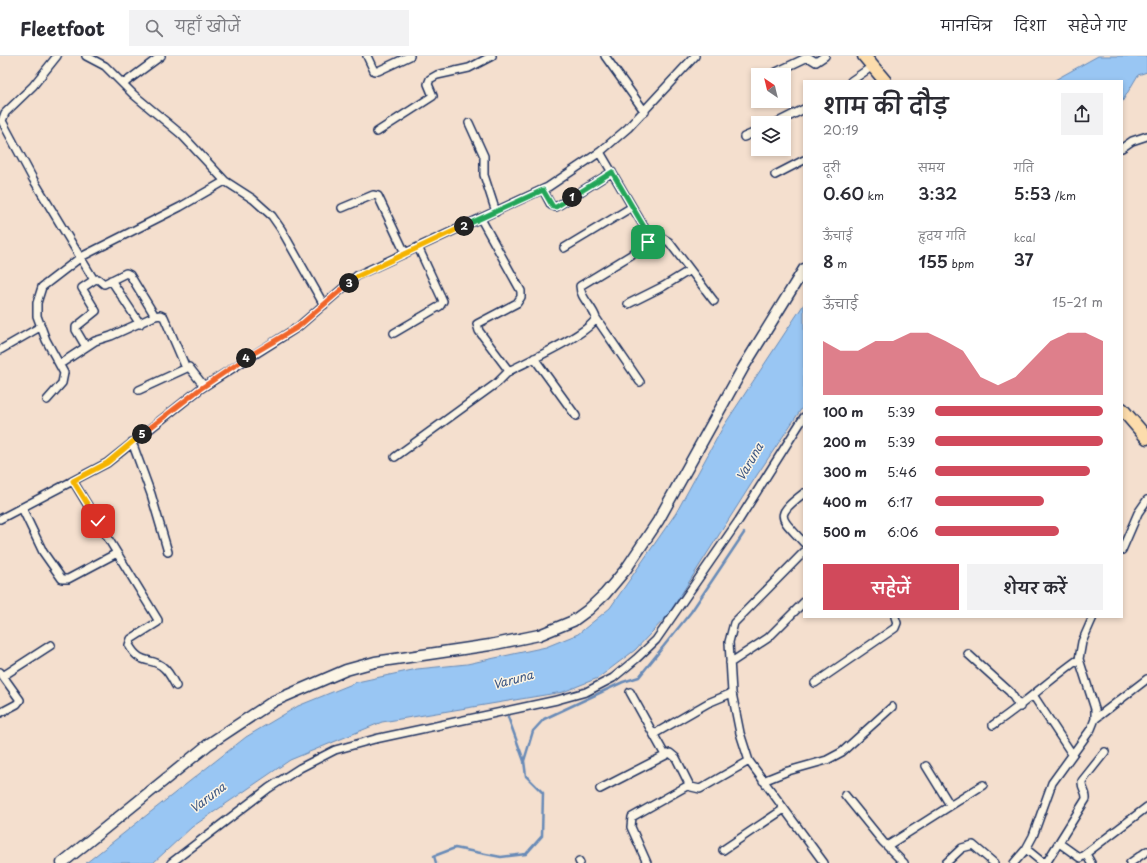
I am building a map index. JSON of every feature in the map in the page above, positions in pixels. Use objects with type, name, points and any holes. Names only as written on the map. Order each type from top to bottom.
[{"type":"highway","points":[[856,56],[875,80]]},
{"type":"highway","points":[[864,56],[884,80]]},
{"type":"highway","points":[[1123,410],[1147,438]]},
{"type":"street","points":[[57,56],[41,77],[5,113],[2,121],[3,130],[94,280]]},
{"type":"street","points":[[86,56],[105,66],[123,84],[182,135],[225,181],[253,199],[272,216],[281,229],[324,305]]},
{"type":"street","points":[[123,84],[161,56]]},
{"type":"street","points":[[368,56],[374,71],[410,56]]},
{"type":"street","points":[[378,132],[433,96],[428,84],[430,79],[437,75],[469,68],[492,56]]},
{"type":"street","points":[[605,56],[645,112]]},
{"type":"street","points":[[0,519],[107,463],[204,386],[298,327],[358,276],[543,190],[600,152],[645,112],[695,56]]},
{"type":"street","points":[[784,68],[803,58],[808,57],[816,62],[824,56]]},
{"type":"street","points":[[852,80],[866,70]]},
{"type":"street","points":[[790,116],[803,110]]},
{"type":"street","points":[[469,123],[484,156],[484,175],[496,212]]},
{"type":"street","points":[[744,137],[751,134]]},
{"type":"street","points":[[1123,147],[1132,141],[1147,136]]},
{"type":"street","points":[[600,152],[650,237]]},
{"type":"street","points":[[775,175],[803,161]]},
{"type":"street","points":[[543,190],[551,205],[556,207],[612,172]]},
{"type":"street","points":[[47,400],[64,378],[64,373],[40,327],[37,316],[37,303],[42,287],[81,258],[180,207],[225,181]]},
{"type":"street","points":[[342,208],[373,195],[378,196],[405,254]]},
{"type":"street","points":[[564,248],[632,207]]},
{"type":"street","points":[[482,218],[521,291],[521,297],[518,303],[477,324],[479,331],[509,371]]},
{"type":"street","points":[[650,237],[664,238],[714,301]]},
{"type":"street","points":[[640,382],[596,318],[581,291],[580,286],[631,255],[648,242],[650,237]]},
{"type":"street","points":[[394,333],[440,306],[443,301],[418,247]]},
{"type":"street","points":[[628,304],[664,286],[690,270]]},
{"type":"street","points":[[62,863],[209,744],[274,701],[346,670],[375,662],[490,645],[539,635],[573,621],[588,610],[605,594],[626,569],[658,521],[743,368],[803,271]]},
{"type":"street","points":[[86,347],[76,330],[76,327],[96,311],[82,288],[94,280],[98,279],[104,284],[126,273],[130,275],[155,316]]},
{"type":"street","points":[[111,280],[140,324]]},
{"type":"street","points":[[60,364],[95,341],[160,315],[164,318],[186,368]]},
{"type":"street","points":[[395,457],[497,383],[509,371],[577,335],[593,323],[596,318]]},
{"type":"street","points":[[0,350],[40,327]]},
{"type":"street","points":[[534,358],[576,416]]},
{"type":"street","points":[[139,390],[186,368],[191,368],[204,386]]},
{"type":"street","points":[[171,863],[269,788],[300,768],[335,750],[375,739],[557,700],[586,692],[613,678],[636,660],[656,640],[739,520],[803,419]]},
{"type":"street","points":[[132,442],[151,494],[168,552]]},
{"type":"street","points":[[73,481],[158,620],[158,622],[131,639],[129,645],[139,659],[159,664],[165,668],[176,686]]},
{"type":"street","points":[[803,494],[785,508],[783,514],[784,520],[803,542]]},
{"type":"street","points":[[1123,548],[1138,513],[1147,500]]},
{"type":"street","points":[[22,508],[43,552],[62,579],[68,578],[117,553]]},
{"type":"street","points":[[803,553],[734,623],[729,642],[732,693],[740,734],[749,761],[824,863]]},
{"type":"street","points":[[730,663],[768,638],[803,603]]},
{"type":"street","points":[[815,683],[895,628],[897,622],[895,618]]},
{"type":"street","points":[[1014,863],[1026,849],[1039,822],[1052,782],[1091,729],[1095,719],[1095,709],[1079,659],[1082,642],[1093,618]]},
{"type":"street","points":[[0,713],[17,704],[20,700],[2,674],[51,644]]},
{"type":"street","points":[[968,654],[1010,692],[1020,707]]},
{"type":"street","points":[[993,725],[1020,707],[1079,659]]},
{"type":"street","points":[[1095,719],[1147,679]]},
{"type":"street","points":[[630,692],[665,755]]},
{"type":"street","points":[[654,734],[708,703],[732,693]]},
{"type":"street","points":[[1033,695],[1072,754]]},
{"type":"street","points":[[764,781],[788,771],[827,760],[842,752],[855,742],[892,707]]},
{"type":"street","points":[[1026,849],[1042,862],[1046,862],[1086,800],[1086,793],[1081,786],[1082,781],[1106,752]]},
{"type":"street","points":[[600,789],[670,753],[676,758],[690,786]]},
{"type":"street","points":[[647,863],[630,827],[632,817],[690,786],[700,789],[749,761]]},
{"type":"street","points":[[926,766],[950,805]]},
{"type":"street","points":[[887,846],[983,785]]},
{"type":"street","points":[[845,795],[887,846],[904,863]]},
{"type":"street","points":[[1059,843],[1080,858],[1147,806]]},
{"type":"street","points":[[723,850],[784,809]]},
{"type":"street","points":[[946,863],[962,848],[973,844],[994,863]]},
{"type":"street","points":[[1130,863],[1147,851]]},
{"type":"street","points":[[1086,854],[1091,863]]},
{"type":"water","points":[[1098,56],[1147,56],[1147,72],[1138,75],[1123,100],[1123,80],[1055,80]]},
{"type":"water","name":"Varuna","points":[[803,306],[803,406],[757,475],[668,615],[635,650],[598,678],[563,692],[382,722],[290,760],[192,827],[153,863],[86,863],[246,737],[298,706],[357,682],[417,669],[467,664],[546,647],[578,634],[610,608],[676,513],[723,427]]},
{"type":"waterway","points":[[524,761],[533,731],[544,719],[623,682],[639,677],[691,612],[744,533]]},
{"type":"waterway","points":[[436,863],[434,856],[455,848],[501,857],[526,854],[542,836],[543,793],[526,776],[524,761],[508,717]]},
{"type":"route","points":[[98,521],[73,481],[107,463],[200,389],[240,362],[298,327],[358,276],[543,190],[551,205],[556,207],[612,172],[650,237],[648,242]]}]
